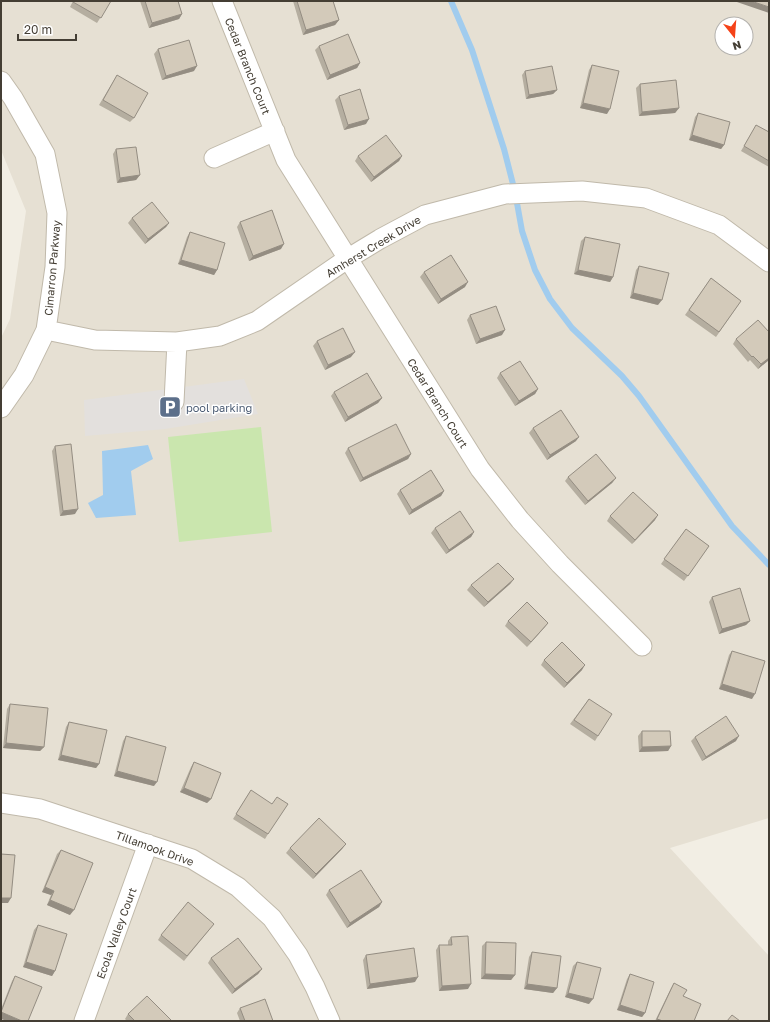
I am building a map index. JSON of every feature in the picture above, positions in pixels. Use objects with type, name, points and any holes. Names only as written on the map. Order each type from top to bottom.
[{"type":"street","name":"Cedar Branch Court","points":[[222,1],[286,160],[347,260],[480,470],[520,520],[560,564],[642,646]]},
{"type":"street","name":"Cimarron Parkway","points":[[1,81],[13,98],[45,154],[57,213],[54,267],[46,330],[24,375],[1,408]]},
{"type":"street","points":[[214,158],[275,131]]},
{"type":"street","name":"Amherst Creek Drive","points":[[46,330],[95,340],[177,342],[220,336],[257,321],[380,239],[425,215],[505,194],[582,191],[646,198],[719,226],[769,262]]},
{"type":"street","points":[[174,402],[177,342]]},
{"type":"street","name":"Tillamook Drive","points":[[1,802],[40,809],[148,844],[192,860],[238,887],[272,918],[298,955],[330,1021]]},
{"type":"street","name":"Ecola Valley Court","points":[[84,1021],[148,844]]},
{"type":"shaded area","points":[[1,1],[769,1],[769,818],[670,848],[769,956],[769,1021],[1,1021],[1,338],[10,319],[26,211],[1,150]]},
{"type":"shaded area","name":"pool parking","points":[[244,379],[258,414],[165,429],[85,436],[84,400]]},
{"type":"green space","points":[[261,427],[272,532],[179,542],[168,437]]},
{"type":"water","points":[[148,445],[153,459],[131,471],[136,515],[96,518],[88,503],[103,495],[102,451]]},
{"type":"building","points":[[111,1],[101,18],[73,2]]},
{"type":"building","points":[[145,1],[178,1],[182,14],[152,23]]},
{"type":"building","points":[[297,1],[333,1],[339,20],[306,30]]},
{"type":"building","points":[[751,1],[769,1],[769,7]]},
{"type":"building","points":[[348,34],[360,63],[330,75],[319,46]]},
{"type":"building","points":[[189,40],[197,66],[166,76],[158,49]]},
{"type":"building","points":[[592,65],[619,71],[610,109],[583,103]]},
{"type":"building","points":[[552,66],[557,90],[529,95],[525,71]]},
{"type":"building","points":[[117,75],[148,93],[134,118],[103,100]]},
{"type":"building","points":[[676,80],[679,108],[642,112],[640,84]]},
{"type":"building","points":[[360,89],[369,119],[348,125],[339,96]]},
{"type":"building","points":[[698,113],[730,122],[724,145],[692,135]]},
{"type":"building","points":[[756,125],[769,132],[769,161],[744,146]]},
{"type":"building","points":[[386,135],[402,156],[374,177],[358,156]]},
{"type":"building","points":[[136,147],[140,175],[120,178],[116,149]]},
{"type":"building","points":[[152,202],[169,223],[148,239],[132,218]]},
{"type":"building","points":[[272,210],[284,244],[253,256],[240,222]]},
{"type":"building","points":[[190,232],[225,243],[217,270],[181,260]]},
{"type":"building","points":[[585,237],[620,244],[613,277],[578,270]]},
{"type":"building","points":[[451,255],[468,282],[441,299],[424,272]]},
{"type":"building","points":[[639,266],[669,273],[662,300],[633,293]]},
{"type":"building","points":[[711,278],[741,301],[719,332],[689,310]]},
{"type":"building","points":[[496,306],[505,330],[480,339],[470,315]]},
{"type":"building","points":[[758,320],[769,332],[769,358],[761,364],[753,356],[752,357],[736,339]]},
{"type":"building","points":[[343,328],[355,352],[328,365],[317,341]]},
{"type":"building","points":[[520,361],[538,389],[519,401],[500,373]]},
{"type":"building","points":[[367,373],[382,398],[348,417],[334,392]]},
{"type":"building","points":[[561,410],[579,437],[550,455],[533,428]]},
{"type":"building","points":[[396,424],[411,454],[363,478],[348,448]]},
{"type":"building","points":[[71,444],[78,509],[63,511],[55,446]]},
{"type":"building","points":[[596,454],[616,478],[588,501],[568,477]]},
{"type":"building","points":[[431,470],[444,491],[412,510],[400,490]]},
{"type":"building","points":[[633,492],[658,515],[635,540],[610,516]]},
{"type":"building","points":[[460,511],[474,532],[449,550],[435,528]]},
{"type":"building","points":[[686,529],[709,546],[688,576],[664,559]]},
{"type":"building","points":[[498,563],[514,579],[488,602],[471,585]]},
{"type":"building","points":[[740,588],[750,621],[722,629],[712,597]]},
{"type":"building","points":[[527,602],[548,623],[531,642],[508,621]]},
{"type":"building","points":[[562,642],[585,665],[567,683],[544,660]]},
{"type":"building","points":[[732,651],[765,661],[755,694],[722,684]]},
{"type":"building","points":[[589,699],[612,714],[598,736],[574,720]]},
{"type":"building","points":[[10,704],[48,708],[44,747],[6,743]]},
{"type":"building","points":[[726,716],[739,736],[706,757],[695,737]]},
{"type":"building","points":[[69,722],[107,730],[99,764],[61,755]]},
{"type":"building","points":[[642,731],[670,731],[671,746],[642,747]]},
{"type":"building","points":[[126,736],[166,747],[157,782],[117,771]]},
{"type":"building","points":[[194,762],[221,773],[211,799],[184,788]]},
{"type":"building","points":[[251,790],[272,804],[277,797],[288,804],[268,834],[236,814]]},
{"type":"building","points":[[319,818],[346,844],[316,874],[290,848]]},
{"type":"building","points":[[61,850],[93,863],[74,910],[50,900],[54,891],[45,887]]},
{"type":"building","points":[[1,854],[15,855],[11,898],[1,898]]},
{"type":"building","points":[[361,870],[382,902],[350,923],[329,890]]},
{"type":"building","points":[[188,902],[214,924],[187,956],[161,935]]},
{"type":"building","points":[[38,925],[67,934],[55,971],[26,962]]},
{"type":"building","points":[[468,936],[471,984],[442,986],[439,945],[452,945],[451,937]]},
{"type":"building","points":[[238,938],[262,969],[235,989],[211,958]]},
{"type":"building","points":[[486,942],[516,943],[515,975],[485,974]]},
{"type":"building","points":[[414,948],[418,977],[370,984],[366,955]]},
{"type":"building","points":[[532,952],[561,956],[557,988],[527,984]]},
{"type":"building","points":[[577,962],[601,968],[593,999],[568,993]]},
{"type":"building","points":[[630,974],[654,982],[645,1013],[620,1005]]},
{"type":"building","points":[[15,976],[42,987],[28,1021],[22,1021],[1,1012]]},
{"type":"building","points":[[674,983],[687,990],[683,996],[701,1004],[694,1021],[663,1021],[657,1019]]},
{"type":"building","points":[[147,996],[172,1021],[135,1021],[128,1014]]},
{"type":"building","points":[[265,999],[273,1021],[245,1021],[240,1008]]},
{"type":"building","points":[[732,1015],[740,1021],[727,1021]]},
{"type":"waterway","points":[[451,1],[472,50],[504,149],[515,192],[522,231],[535,270],[550,299],[572,328],[622,376],[639,396],[732,526],[769,565]]},
{"type":"place","name":"pool parking","points":[[170,407]]}]
